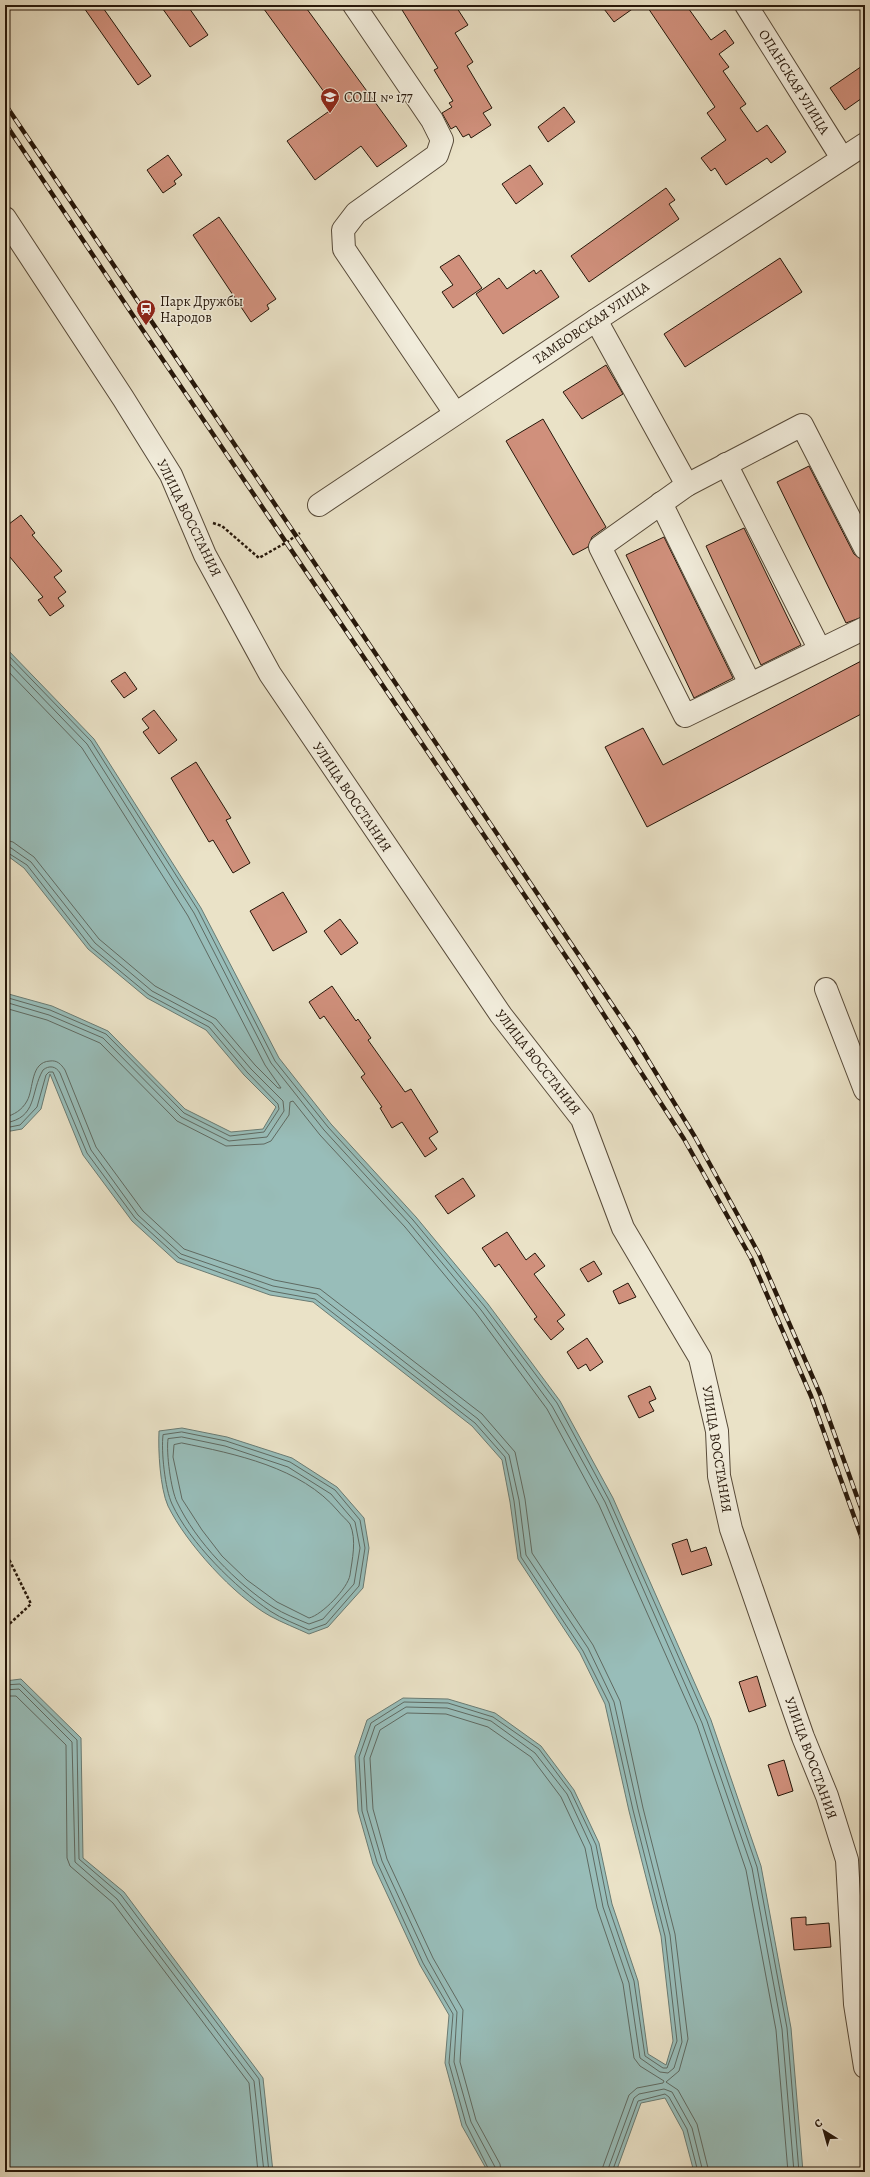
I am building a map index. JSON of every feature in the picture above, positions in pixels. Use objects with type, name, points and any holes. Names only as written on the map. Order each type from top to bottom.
[{"type":"street","points":[[354,5],[432,120],[442,140],[437,155],[356,213],[343,230],[344,249],[455,413]]},
{"type":"street","name":"ОПАНСКАЯ УЛИЦА","points":[[746,5],[842,158]]},
{"type":"street","name":"ТАМБОВСКАЯ УЛИЦА","points":[[319,505],[455,413],[865,144]]},
{"type":"street","name":"УЛИЦА ВОССТАНИЯ","points":[[5,218],[167,468],[205,555],[270,674],[497,1008],[582,1119],[623,1228],[700,1358],[717,1431],[719,1476],[730,1529],[803,1737],[827,1796],[847,1860],[855,2004],[865,2067]]},
{"type":"street","points":[[596,320],[687,485]]},
{"type":"street","points":[[865,548],[802,424],[687,485],[600,547],[685,716],[865,628]]},
{"type":"street","points":[[726,464],[820,650]]},
{"type":"street","points":[[661,503],[750,684]]},
{"type":"street","points":[[826,989],[865,1090]]},
{"type":"path","points":[[188,515],[220,525],[259,558],[300,533]]},
{"type":"path","points":[[5,1551],[31,1604],[5,1628]]},
{"type":"water","points":[[5,647],[94,739],[201,908],[279,1058],[331,1124],[416,1217],[488,1304],[560,1401],[613,1498],[711,1720],[761,1866],[791,2028],[803,2172],[694,2172],[683,2131],[665,2098],[641,2103],[616,2172],[488,2172],[462,2126],[445,2063],[449,2015],[420,1965],[373,1864],[358,1811],[355,1756],[367,1720],[403,1698],[448,1699],[495,1713],[541,1746],[574,1790],[599,1843],[612,1904],[638,1981],[648,2054],[666,2065],[673,2041],[661,1936],[629,1811],[605,1704],[580,1653],[518,1559],[502,1460],[472,1426],[313,1302],[270,1295],[177,1262],[132,1221],[83,1155],[50,1074],[41,1109],[22,1129],[5,1132],[5,993],[52,1006],[108,1031],[185,1109],[231,1132],[263,1129],[276,1107],[244,1075],[206,1030],[147,998],[88,949],[24,868],[5,854]]},
{"type":"water","points":[[182,1428],[227,1437],[292,1458],[337,1487],[364,1518],[369,1548],[363,1588],[328,1627],[309,1634],[270,1616],[241,1596],[212,1567],[186,1536],[176,1521],[165,1498],[161,1479],[159,1448],[159,1431]]},
{"type":"water","points":[[21,1679],[81,1738],[83,1858],[124,1892],[263,2078],[273,2172],[5,2172],[5,1681]]},
{"type":"building","points":[[82,5],[101,5],[151,76],[138,85]]},
{"type":"building","points":[[160,5],[187,5],[208,35],[190,47]]},
{"type":"building","points":[[261,5],[304,5],[407,146],[377,167],[361,146],[315,180],[287,141],[335,107]]},
{"type":"building","points":[[399,5],[455,5],[468,25],[455,33],[473,62],[467,66],[492,108],[483,113],[491,125],[471,138],[469,134],[463,137],[456,126],[451,129],[442,113],[452,107],[449,103],[453,101],[434,70],[438,68]]},
{"type":"building","points":[[601,5],[638,5],[614,22]]},
{"type":"building","points":[[646,5],[686,5],[711,40],[725,30],[734,43],[719,54],[729,67],[723,71],[746,104],[740,108],[757,132],[767,125],[786,152],[771,163],[767,158],[726,185],[715,168],[711,171],[701,158],[726,140],[707,113],[715,107]]},
{"type":"building","points":[[865,64],[865,96],[845,110],[830,88]]},
{"type":"building","points":[[564,107],[575,122],[548,142],[538,127]]},
{"type":"building","points":[[168,155],[182,175],[174,181],[176,184],[163,193],[147,170]]},
{"type":"building","points":[[530,165],[543,184],[516,204],[502,184]]},
{"type":"building","points":[[666,188],[675,200],[669,204],[679,219],[589,282],[571,256]]},
{"type":"building","points":[[219,217],[276,299],[267,305],[269,309],[251,322],[193,235]]},
{"type":"building","points":[[459,255],[482,288],[453,308],[442,292],[453,285],[440,267]]},
{"type":"building","points":[[780,258],[802,292],[685,367],[664,334]]},
{"type":"building","points":[[534,270],[536,274],[541,270],[559,297],[503,334],[476,294],[499,278],[507,289]]},
{"type":"building","points":[[606,365],[623,394],[582,419],[563,392]]},
{"type":"building","points":[[543,419],[606,527],[592,537],[588,547],[573,555],[506,441]]},
{"type":"building","points":[[809,466],[854,554],[861,559],[865,568],[865,616],[846,623],[777,482]]},
{"type":"building","points":[[21,515],[35,533],[32,535],[62,571],[54,577],[66,592],[58,598],[64,606],[50,616],[38,600],[43,597],[5,551],[5,527]]},
{"type":"building","points":[[744,528],[801,645],[761,665],[706,546]]},
{"type":"building","points":[[664,537],[733,678],[694,698],[626,555]]},
{"type":"building","points":[[865,659],[865,712],[647,827],[605,747],[643,728],[663,765]]},
{"type":"building","points":[[125,672],[137,689],[124,698],[111,681]]},
{"type":"building","points":[[154,710],[177,740],[159,754],[143,732],[149,728],[142,719]]},
{"type":"building","points":[[196,762],[231,818],[226,820],[250,863],[233,873],[213,840],[209,842],[171,778]]},
{"type":"building","points":[[283,892],[307,932],[273,951],[250,911]]},
{"type":"building","points":[[340,919],[358,943],[341,955],[324,931]]},
{"type":"building","points":[[332,986],[356,1021],[358,1019],[371,1038],[368,1040],[405,1092],[411,1089],[438,1132],[429,1138],[437,1149],[425,1157],[402,1122],[392,1128],[380,1108],[382,1107],[361,1077],[365,1074],[324,1016],[320,1019],[309,1002]]},
{"type":"building","points":[[463,1178],[475,1196],[448,1214],[435,1196]]},
{"type":"building","points":[[507,1232],[526,1260],[535,1253],[545,1266],[534,1274],[565,1315],[557,1321],[564,1329],[551,1340],[534,1319],[537,1317],[499,1264],[495,1267],[482,1248]]},
{"type":"building","points":[[594,1261],[602,1274],[588,1282],[580,1269]]},
{"type":"building","points":[[628,1283],[636,1297],[619,1304],[613,1291]]},
{"type":"building","points":[[587,1338],[603,1362],[590,1371],[586,1364],[578,1369],[567,1352]]},
{"type":"building","points":[[650,1386],[656,1399],[649,1402],[654,1411],[639,1418],[628,1396]]},
{"type":"building","points":[[687,1539],[691,1552],[706,1547],[712,1565],[682,1575],[672,1544]]},
{"type":"building","points":[[757,1676],[766,1706],[749,1712],[739,1682]]},
{"type":"building","points":[[784,1760],[793,1791],[778,1796],[768,1765]]},
{"type":"building","points":[[806,1917],[806,1925],[829,1923],[831,1947],[794,1950],[791,1918]]},
{"type":"railway","points":[[5,104],[634,1037],[695,1137],[759,1254],[820,1394],[865,1519]]},
{"type":"railway","points":[[5,123],[142,329],[577,973],[684,1139],[751,1258],[811,1396],[865,1547]]},
{"type":"place","name":"СОШ № 177","points":[[330,114]]},
{"type":"place","name":"Парк Дружбы Народов","points":[[146,326]]}]
